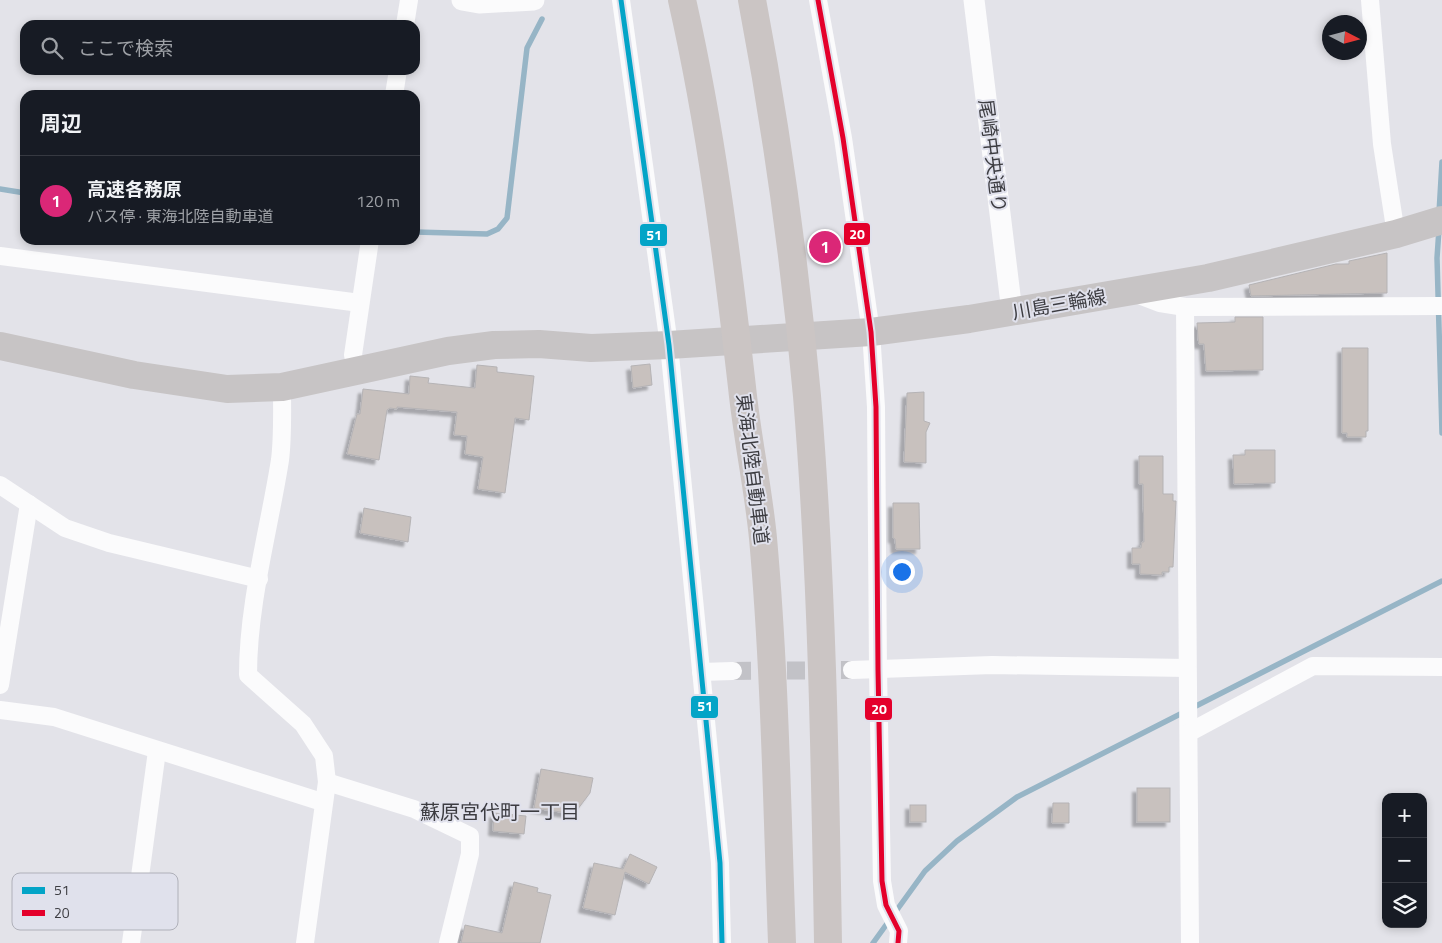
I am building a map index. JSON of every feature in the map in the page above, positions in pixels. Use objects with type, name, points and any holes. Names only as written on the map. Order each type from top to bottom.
[{"type":"highway","name":"東海北陸自動車道","points":[[682,0],[702,86],[729,270],[743,399],[762,536],[772,660],[782,943]]},
{"type":"highway","points":[[752,0],[766,76],[792,257],[807,395],[822,653],[828,943]]},
{"type":"main road","name":"川島三輪線","points":[[0,346],[134,375],[228,389],[282,387],[358,372],[448,350],[494,345],[539,344],[591,348],[669,345],[871,332],[1012,312],[1208,278],[1396,234],[1442,220]]},
{"type":"street","points":[[406,20],[409,0]]},
{"type":"street","points":[[462,0],[479,3],[534,0]]},
{"type":"street","points":[[621,0],[669,345],[720,863],[722,943]]},
{"type":"street","points":[[818,0],[843,138],[871,332],[876,408],[882,881],[886,905],[898,937]]},
{"type":"street","name":"尾崎中央通り","points":[[974,0],[1012,312]]},
{"type":"street","points":[[1370,0],[1382,144],[1396,234]]},
{"type":"street","points":[[395,90],[397,75]]},
{"type":"street","points":[[358,372],[353,355],[369,245]]},
{"type":"street","points":[[0,256],[360,303]]},
{"type":"street","points":[[1132,292],[1160,303],[1185,307],[1442,306]]},
{"type":"street","points":[[1185,307],[1190,943]]},
{"type":"street","points":[[282,387],[280,457],[259,579],[248,656],[248,675],[303,724],[324,756],[327,782],[322,802],[305,943]]},
{"type":"street","points":[[0,485],[65,528],[109,543],[259,579]]},
{"type":"street","points":[[0,685],[29,504]]},
{"type":"street","points":[[852,670],[992,665],[1187,668]]},
{"type":"street","points":[[1189,726],[1313,666],[1442,667]]},
{"type":"street","points":[[701,672],[733,671]]},
{"type":"street","points":[[0,710],[54,717],[322,802]]},
{"type":"street","points":[[140,873],[157,750]]},
{"type":"street","points":[[327,782],[414,809],[470,836],[470,854],[448,943]]},
{"type":"street","points":[[131,943],[133,930]]},
{"type":"building","points":[[1387,253],[1387,293],[1251,296],[1249,285],[1336,264],[1349,264],[1349,261]]},
{"type":"building","points":[[1235,317],[1263,317],[1263,370],[1206,371],[1204,344],[1199,344],[1197,323],[1235,322]]},
{"type":"building","points":[[1342,348],[1368,348],[1368,431],[1366,431],[1366,437],[1347,437],[1347,433],[1342,433]]},
{"type":"building","points":[[650,364],[652,385],[633,388],[631,366]]},
{"type":"building","points":[[477,365],[497,367],[497,372],[534,376],[529,420],[515,418],[505,493],[478,489],[483,457],[465,454],[467,436],[454,435],[457,412],[390,408],[387,410],[379,460],[347,454],[357,414],[360,414],[363,389],[409,394],[410,376],[429,378],[428,383],[475,388]]},
{"type":"building","points":[[924,392],[924,421],[930,423],[926,432],[926,463],[904,462],[907,393]]},
{"type":"building","points":[[1245,450],[1275,450],[1275,483],[1234,484],[1233,455],[1245,455]]},
{"type":"building","points":[[1139,456],[1163,456],[1163,494],[1173,494],[1173,501],[1176,501],[1173,567],[1169,567],[1169,572],[1162,572],[1162,575],[1140,574],[1140,564],[1132,564],[1132,548],[1141,548],[1142,542],[1144,542],[1143,484],[1139,484]]},
{"type":"building","points":[[893,503],[919,503],[920,549],[896,549],[895,539],[893,538]]},
{"type":"building","points":[[364,508],[411,517],[408,542],[360,533]]},
{"type":"building","points":[[541,769],[593,778],[590,793],[574,814],[534,808]]},
{"type":"building","points":[[1137,788],[1170,788],[1170,822],[1137,822]]},
{"type":"building","points":[[1053,803],[1069,803],[1069,823],[1052,823]]},
{"type":"building","points":[[910,805],[926,805],[926,822],[910,822]]},
{"type":"building","points":[[494,813],[526,816],[524,834],[493,831]]},
{"type":"building","points":[[630,854],[657,867],[649,884],[625,872],[615,915],[583,908],[594,863],[623,869]]},
{"type":"building","points":[[514,882],[538,888],[537,892],[551,895],[540,943],[461,943],[465,925],[502,933]]},
{"type":"waterway","points":[[420,232],[487,234],[498,229],[507,218],[527,48],[542,19]]},
{"type":"waterway","points":[[1439,213],[1442,162]]},
{"type":"waterway","points":[[0,189],[20,192]]},
{"type":"waterway","points":[[1439,229],[1437,258],[1442,433]]},
{"type":"waterway","points":[[873,943],[925,871],[957,841],[1017,797],[1442,581]]},
{"type":"tunnel","points":[[733,671],[852,670]]},
{"type":"transit line","name":"51","points":[[621,0],[669,345],[720,863],[722,943]]},
{"type":"transit line","name":"20","points":[[818,0],[843,138],[871,332],[876,407],[882,881],[886,905],[899,931],[898,943]]},
{"type":"place","name":"高速各務原","points":[[825,247]]},
{"type":"district","name":"蘇原宮代町一丁目","points":[[500,812]]}]
